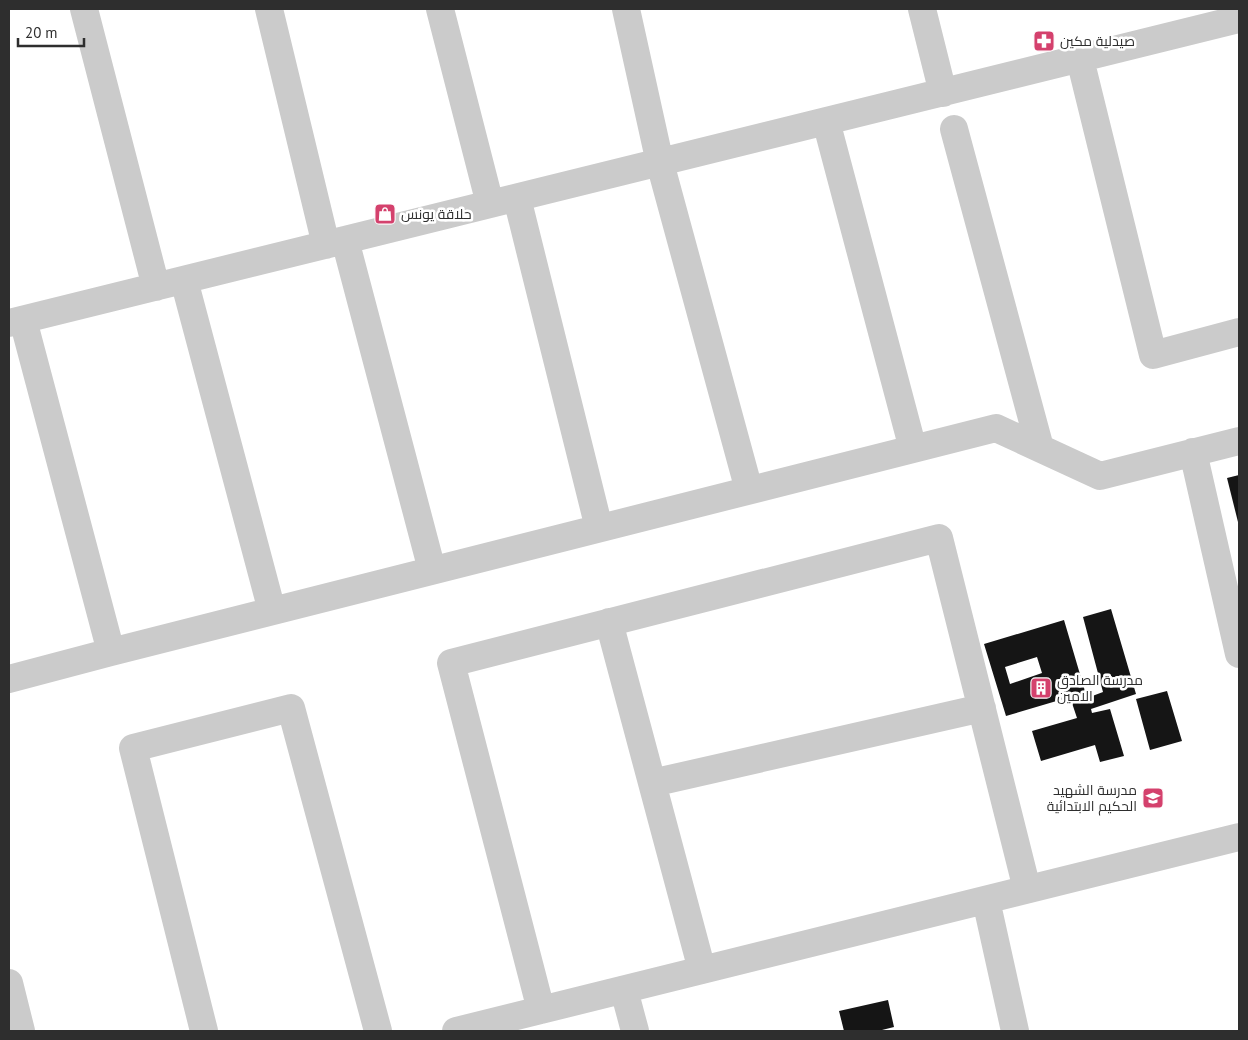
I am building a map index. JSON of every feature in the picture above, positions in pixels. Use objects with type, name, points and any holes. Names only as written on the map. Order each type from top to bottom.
[{"type":"street","points":[[84,9],[156,287]]},
{"type":"street","points":[[269,9],[335,243],[432,570]]},
{"type":"street","points":[[440,9],[490,204]]},
{"type":"street","points":[[626,9],[660,163],[749,490]]},
{"type":"street","points":[[922,9],[943,93]]},
{"type":"street","points":[[111,652],[16,322],[1239,19]]},
{"type":"street","points":[[1080,59],[1153,355],[1239,332]]},
{"type":"street","points":[[826,121],[913,449]]},
{"type":"street","points":[[954,129],[1040,448]]},
{"type":"street","points":[[518,198],[599,528]]},
{"type":"street","points":[[184,280],[272,611]]},
{"type":"street","points":[[9,679],[996,428],[1100,476],[1239,441]]},
{"type":"street","points":[[1193,452],[1238,646]]},
{"type":"street","points":[[541,1010],[451,662],[940,538],[1027,889]]},
{"type":"street","points":[[609,622],[702,970]]},
{"type":"street","points":[[204,1031],[133,748],[291,708],[378,1031]]},
{"type":"street","points":[[652,783],[982,708]]},
{"type":"street","points":[[456,1031],[1239,837]]},
{"type":"street","points":[[986,900],[1016,1031]]},
{"type":"street","points":[[9,983],[21,1031]]},
{"type":"street","points":[[624,990],[635,1031]]},
{"type":"building","points":[[1239,475],[1239,526],[1227,478]]},
{"type":"building","name":"مدرسة الصادق الامين","points":[[1111,609],[1136,694],[1091,709],[1092,713],[1110,709],[1124,756],[1100,762],[1095,745],[1041,761],[1032,731],[1077,718],[1070,697],[1006,716],[984,644],[1064,620],[1087,698],[1103,692],[1083,617]],"holes":[[[1037,657],[1042,673],[1010,684],[1005,667]]]},
{"type":"building","points":[[1167,691],[1182,741],[1150,750],[1136,699]]},
{"type":"building","points":[[888,1000],[894,1027],[878,1031],[844,1031],[839,1011]]},
{"type":"place","name":"صيدلية مكين","points":[[1044,41]]},
{"type":"place","name":"حلاقة يونس","points":[[385,214]]},
{"type":"place","name":"مدرسة الصادق الامين","points":[[1041,688]]},
{"type":"place","name":"مدرسة الشهيد الحكيم الابتدائية","points":[[1153,798]]}]
